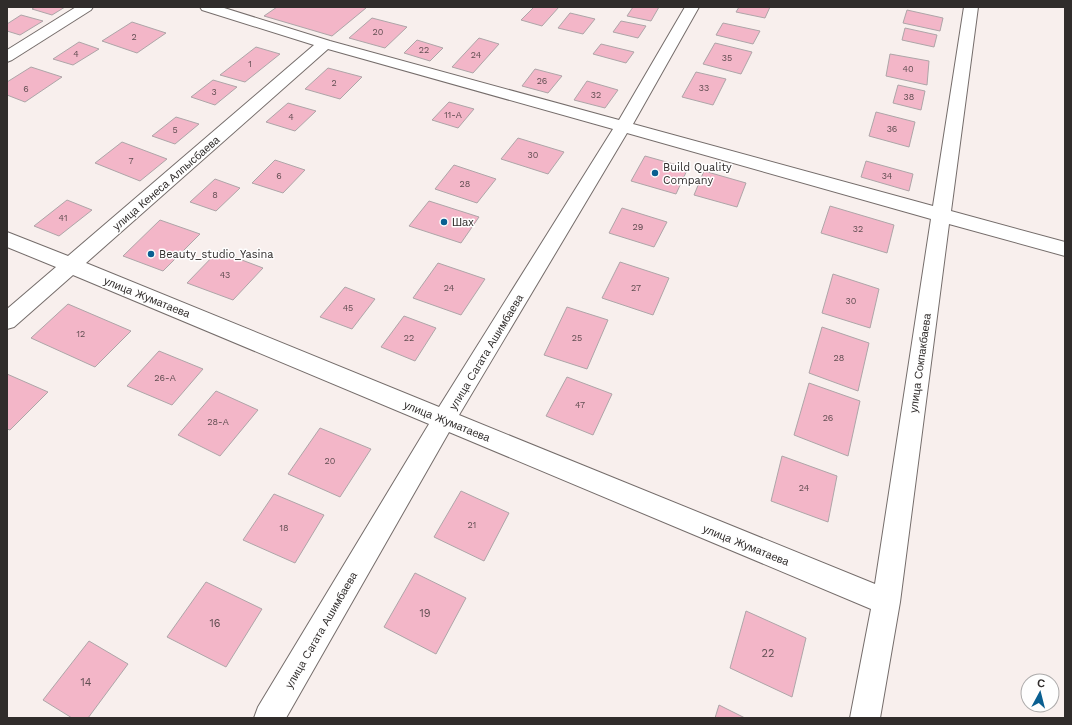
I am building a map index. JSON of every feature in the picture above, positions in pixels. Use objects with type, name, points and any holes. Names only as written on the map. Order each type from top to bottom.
[{"type":"street","points":[[7,57],[86,7]]},
{"type":"street","points":[[207,7],[325,44],[1065,249]]},
{"type":"street","name":"улица Сагата Ашимбаева","points":[[269,718],[444,420],[623,127],[692,7]]},
{"type":"street","name":"улица Сокпакбаева","points":[[865,718],[886,602],[971,7]]},
{"type":"street","name":"улица Кенеса Алпысбаева","points":[[7,321],[325,44]]},
{"type":"street","name":"улица Жуматаева","points":[[7,239],[886,602]]},
{"type":"building","points":[[35,7],[65,7],[52,15],[32,9]]},
{"type":"building","points":[[277,7],[366,8],[332,36],[264,16]]},
{"type":"building","points":[[534,7],[559,7],[542,26],[521,20]]},
{"type":"building","points":[[633,7],[659,7],[651,21],[627,16]]},
{"type":"building","points":[[739,7],[770,7],[765,18],[736,12]]},
{"type":"building","points":[[907,10],[943,18],[940,31],[903,23]]},
{"type":"building","points":[[570,13],[595,19],[583,34],[558,28]]},
{"type":"building","points":[[21,15],[43,21],[20,35],[7,31],[7,24]]},
{"type":"building","points":[[372,18],[407,27],[385,48],[349,38]]},
{"type":"building","points":[[621,21],[646,26],[638,38],[613,32]]},
{"type":"building","points":[[132,22],[166,33],[137,53],[102,41]]},
{"type":"building","points":[[723,23],[760,31],[753,44],[716,35]]},
{"type":"building","points":[[905,28],[937,35],[934,47],[902,40]]},
{"type":"building","points":[[479,38],[499,44],[473,73],[452,67]]},
{"type":"building","points":[[417,40],[443,48],[430,61],[404,53]]},
{"type":"building","points":[[79,42],[99,49],[73,65],[53,59]]},
{"type":"building","points":[[715,43],[752,52],[741,74],[703,64]]},
{"type":"building","points":[[601,44],[634,52],[626,63],[593,54]]},
{"type":"building","points":[[256,47],[280,54],[245,82],[220,75]]},
{"type":"building","points":[[890,54],[929,61],[927,85],[886,76]]},
{"type":"building","points":[[31,67],[62,77],[25,102],[7,95],[7,82]]},
{"type":"building","points":[[328,68],[362,77],[340,99],[305,89]]},
{"type":"building","points":[[535,69],[562,76],[548,93],[522,86]]},
{"type":"building","points":[[696,72],[726,79],[713,105],[682,97]]},
{"type":"building","points":[[213,80],[237,87],[215,105],[191,97]]},
{"type":"building","points":[[587,81],[618,90],[605,108],[574,100]]},
{"type":"building","points":[[898,85],[925,91],[921,110],[893,103]]},
{"type":"building","points":[[449,102],[474,109],[458,128],[432,120]]},
{"type":"building","points":[[288,103],[316,111],[295,131],[266,122]]},
{"type":"building","points":[[876,112],[915,122],[909,147],[869,136]]},
{"type":"building","points":[[176,117],[199,124],[175,144],[152,136]]},
{"type":"building","points":[[518,138],[564,152],[548,174],[501,159]]},
{"type":"building","points":[[122,142],[167,159],[140,181],[95,163]]},
{"type":"building","points":[[645,156],[688,168],[676,194],[631,181]]},
{"type":"building","points":[[275,160],[305,170],[283,193],[252,183]]},
{"type":"building","points":[[866,161],[913,174],[909,191],[861,177]]},
{"type":"building","points":[[454,165],[496,179],[477,203],[435,189]]},
{"type":"building","points":[[704,171],[746,183],[737,207],[694,195]]},
{"type":"building","points":[[215,179],[240,188],[216,211],[190,202]]},
{"type":"building","points":[[67,200],[92,210],[59,236],[34,226]]},
{"type":"building","name":"Шах","points":[[429,201],[479,217],[461,243],[409,226]]},
{"type":"building","points":[[830,206],[894,225],[887,253],[821,233]]},
{"type":"building","points":[[622,208],[667,222],[654,247],[609,233]]},
{"type":"building","points":[[160,220],[200,234],[163,271],[123,256]]},
{"type":"building","points":[[218,251],[263,268],[233,300],[187,283]]},
{"type":"building","points":[[620,262],[669,278],[653,315],[602,298]]},
{"type":"building","points":[[438,263],[485,279],[461,315],[413,298]]},
{"type":"building","points":[[833,274],[879,289],[870,328],[822,313]]},
{"type":"building","points":[[345,287],[375,299],[352,329],[320,317]]},
{"type":"building","points":[[68,304],[131,331],[95,367],[31,338]]},
{"type":"building","points":[[567,307],[608,320],[587,369],[544,355]]},
{"type":"building","points":[[404,316],[436,328],[415,361],[381,347]]},
{"type":"building","points":[[822,327],[869,343],[858,391],[809,373]]},
{"type":"building","points":[[159,351],[203,369],[172,405],[127,386]]},
{"type":"building","points":[[7,374],[48,392],[10,430],[7,429]]},
{"type":"building","points":[[567,377],[612,394],[593,435],[546,416]]},
{"type":"building","points":[[809,383],[860,401],[848,456],[794,435]]},
{"type":"building","points":[[216,391],[258,410],[220,456],[178,435]]},
{"type":"building","points":[[320,428],[371,449],[340,497],[288,474]]},
{"type":"building","points":[[782,456],[837,476],[828,522],[771,501]]},
{"type":"building","points":[[461,491],[509,513],[484,561],[434,537]]},
{"type":"building","points":[[274,494],[324,515],[295,563],[243,540]]},
{"type":"building","points":[[415,573],[466,598],[436,654],[384,627]]},
{"type":"building","points":[[206,582],[262,609],[226,667],[167,637]]},
{"type":"building","points":[[746,611],[806,638],[792,697],[730,668]]},
{"type":"building","points":[[89,641],[128,664],[88,718],[72,718],[43,700]]},
{"type":"building","points":[[719,705],[745,718],[715,718]]},
{"type":"place","name":"Build Quality Company","points":[[655,173]]},
{"type":"place","name":"Шах","points":[[444,222]]},
{"type":"place","name":"Beauty_studio_Yasina","points":[[151,254]]}]
